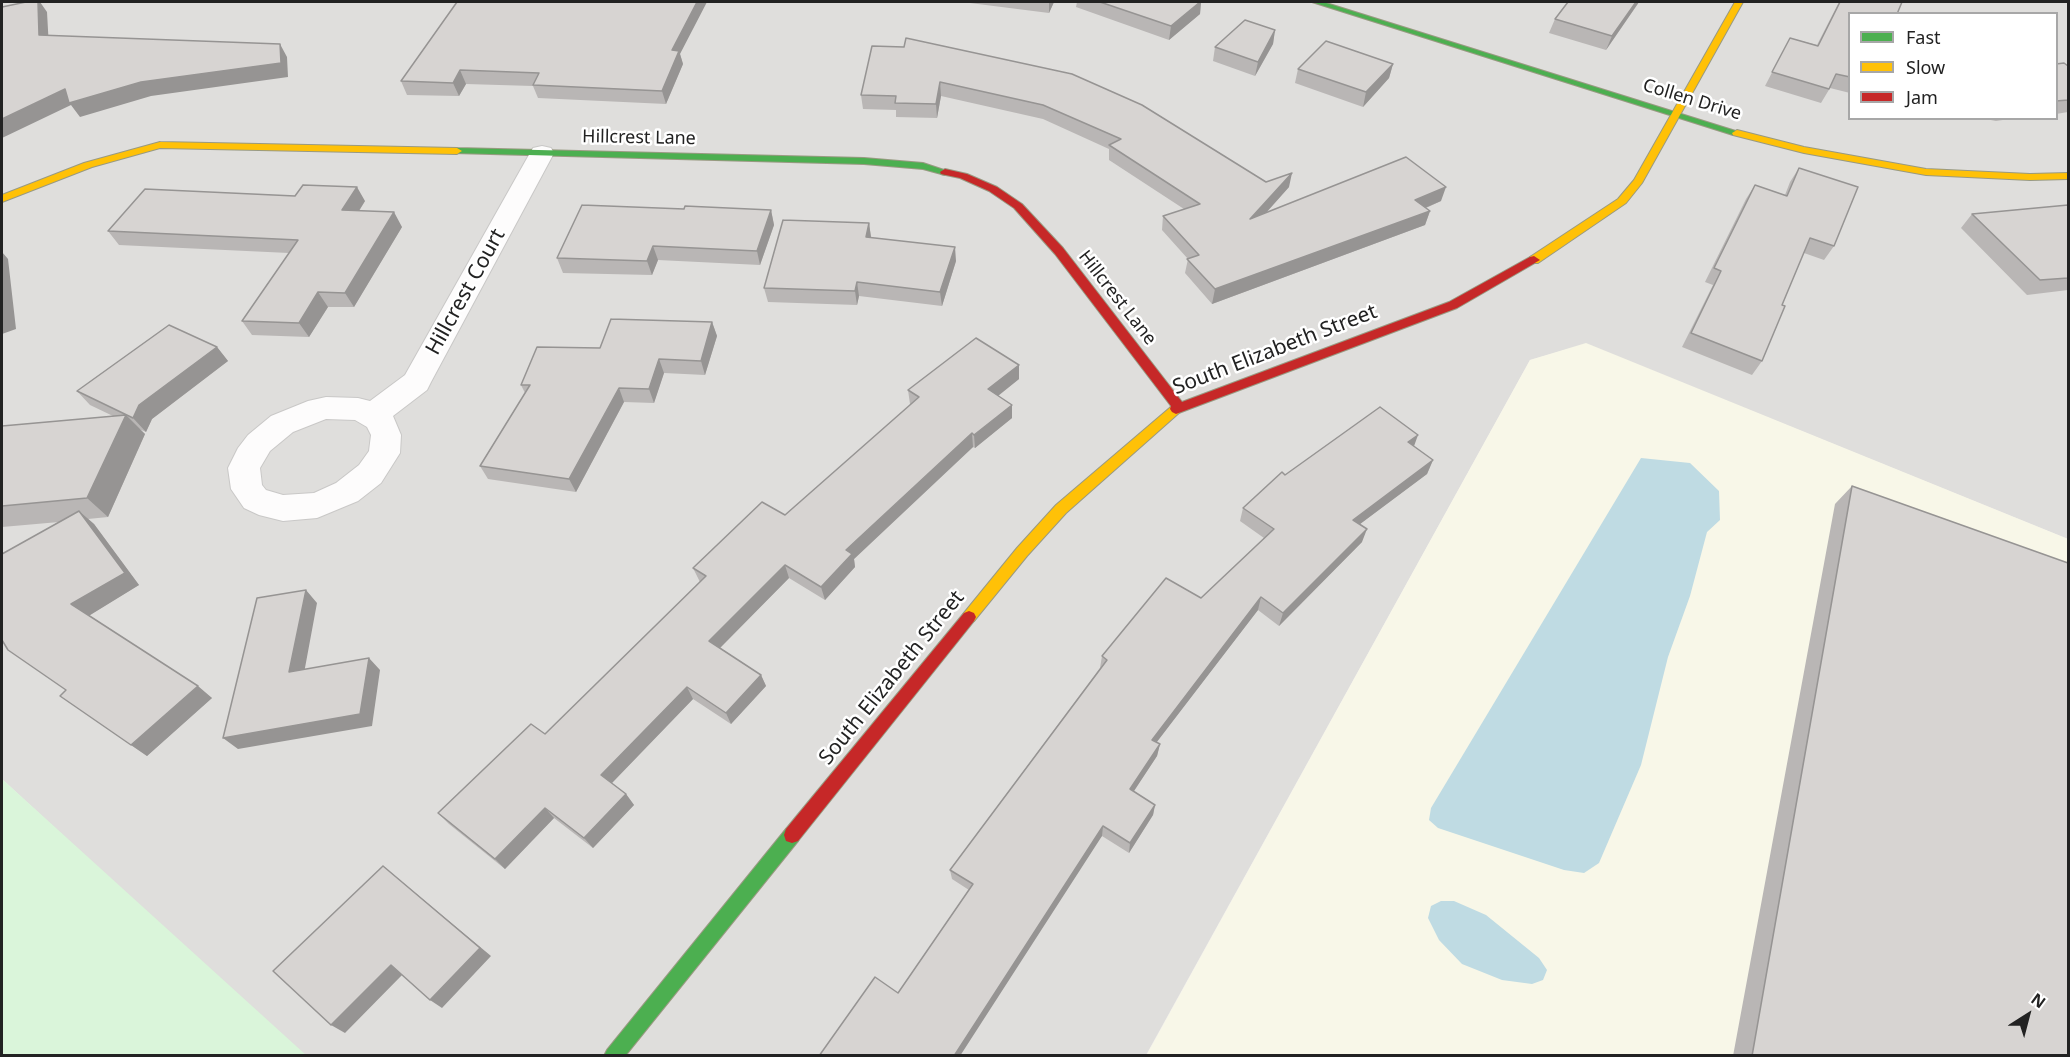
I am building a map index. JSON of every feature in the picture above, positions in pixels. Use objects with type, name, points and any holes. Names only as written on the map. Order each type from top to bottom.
[{"type":"street","name":"Collen Drive","points":[[1316,2],[1737,133],[1868,163],[1926,172],[2068,176]]},
{"type":"street","name":"South Elizabeth Street","points":[[613,1056],[1022,552],[1061,509],[1179,407],[1453,305],[1545,254],[1622,201],[1638,181],[1740,2]]},
{"type":"street","name":"Hillcrest Lane","points":[[2,199],[88,165],[160,146],[864,161],[923,166],[963,176],[993,189],[1018,206],[1059,251],[1179,407]]},
{"type":"street","name":"Hillcrest Court","points":[[373,415],[416,382],[542,153]]},
{"type":"street","points":[[326,408],[358,409],[373,415],[380,421],[386,435],[384,453],[370,474],[347,492],[317,505],[282,508],[270,506],[255,499],[247,489],[244,468],[249,456],[259,442],[282,424],[308,412],[326,408]]},
{"type":"shaded area","points":[[2,2],[2068,2],[2068,539],[1586,344],[1530,360],[1146,1055],[299,1055],[2,779]]},
{"type":"shaded area","points":[[1586,343],[2068,539],[2068,1055],[1146,1056],[1530,360]]},
{"type":"green space","points":[[2,779],[306,1055],[2,1055]]},
{"type":"water","points":[[1641,458],[1690,463],[1719,491],[1720,520],[1707,532],[1690,596],[1668,657],[1641,765],[1599,863],[1584,873],[1564,870],[1438,828],[1429,820],[1431,808]]},
{"type":"water","points":[[1441,901],[1454,901],[1486,915],[1539,958],[1547,970],[1543,980],[1532,984],[1502,980],[1462,964],[1439,940],[1428,918],[1431,906]]},
{"type":"building","points":[[38,2],[39,35],[280,44],[281,63],[141,82],[69,103],[65,89],[2,119],[2,7]]},
{"type":"building","points":[[457,2],[697,2],[672,50],[679,51],[662,91],[533,85],[539,73],[460,70],[453,83],[401,81]]},
{"type":"building","points":[[1100,2],[1200,2],[1171,26]]},
{"type":"building","points":[[1568,2],[1636,2],[1612,36],[1555,19]]},
{"type":"building","points":[[1840,2],[1902,2],[1898,12],[1848,12],[1848,77],[1836,74],[1829,89],[1772,72],[1790,38],[1818,46]]},
{"type":"building","points":[[1245,20],[1275,30],[1258,62],[1215,47]]},
{"type":"building","points":[[906,38],[1072,74],[1142,105],[1266,182],[1292,173],[1250,219],[1406,157],[1446,187],[1415,200],[1430,211],[1215,289],[1187,259],[1199,255],[1163,216],[1200,204],[1109,145],[1121,139],[1043,105],[940,82],[936,104],[895,103],[896,96],[861,95],[872,46],[904,47]]},
{"type":"building","points":[[1326,41],[1393,64],[1366,92],[1298,69]]},
{"type":"building","points":[[2064,63],[2068,66],[2068,100],[2058,101],[2058,64]]},
{"type":"building","points":[[1799,168],[1858,187],[1834,246],[1810,238],[1762,361],[1691,333],[1721,271],[1714,268],[1755,185],[1787,196]]},
{"type":"building","points":[[303,185],[357,187],[342,210],[394,212],[345,293],[318,292],[299,323],[242,321],[298,240],[108,231],[145,189],[295,196]]},
{"type":"building","points":[[582,205],[771,210],[757,251],[653,246],[647,261],[557,258]]},
{"type":"building","points":[[2068,205],[2068,278],[2040,280],[1972,214]]},
{"type":"building","points":[[783,220],[869,223],[866,237],[955,247],[940,292],[857,282],[855,291],[764,288]]},
{"type":"building","points":[[611,319],[712,322],[701,361],[659,359],[649,389],[619,388],[569,479],[480,466],[530,385],[521,385],[537,347],[600,348]]},
{"type":"building","points":[[169,325],[217,347],[139,405],[133,418],[77,391]]},
{"type":"building","points":[[976,338],[1019,365],[988,389],[1012,405],[974,435],[972,433],[846,550],[852,554],[821,587],[785,565],[709,641],[761,675],[726,713],[687,687],[601,775],[626,794],[584,838],[545,808],[495,859],[438,813],[531,724],[545,734],[706,576],[693,568],[762,502],[785,515],[919,397],[908,390]]},
{"type":"building","points":[[1380,407],[1418,435],[1408,442],[1433,460],[1353,520],[1367,529],[1283,613],[1261,597],[1152,740],[1160,744],[1130,789],[1155,805],[1130,843],[1103,826],[954,1056],[819,1056],[875,977],[898,993],[973,884],[950,870],[1107,660],[1102,656],[1166,578],[1201,598],[1274,529],[1243,508],[1282,472],[1285,475]]},
{"type":"building","points":[[126,415],[87,498],[2,506],[2,426]]},
{"type":"building","points":[[1852,486],[2068,563],[2068,1056],[1752,1056]]},
{"type":"building","points":[[79,511],[125,573],[71,604],[198,686],[131,745],[60,696],[66,690],[8,650],[2,640],[2,554]]},
{"type":"building","points":[[306,590],[289,672],[369,658],[360,714],[223,738],[257,598]]},
{"type":"building","points":[[383,866],[480,948],[430,1000],[391,965],[331,1025],[273,971]]},
{"type":"traffic: fast","points":[[1316,2],[1737,133]]},
{"type":"traffic: fast","points":[[457,151],[864,161],[923,166],[945,172]]},
{"type":"traffic: fast","points":[[613,1056],[792,835]]},
{"type":"traffic: slow","points":[[1534,260],[1622,201],[1638,181],[1739,2]]},
{"type":"traffic: slow","points":[[1737,133],[1804,150],[1926,172],[2030,177],[2068,176]]},
{"type":"traffic: slow","points":[[2,199],[88,165],[160,145],[457,151]]},
{"type":"traffic: slow","points":[[969,617],[1022,552],[1061,509],[1176,409]]},
{"type":"traffic: jam","points":[[945,172],[963,176],[993,189],[1018,206],[1059,251],[1179,407]]},
{"type":"traffic: jam","points":[[1176,409],[1453,305],[1534,260]]},
{"type":"traffic: jam","points":[[792,835],[969,617]]}]
